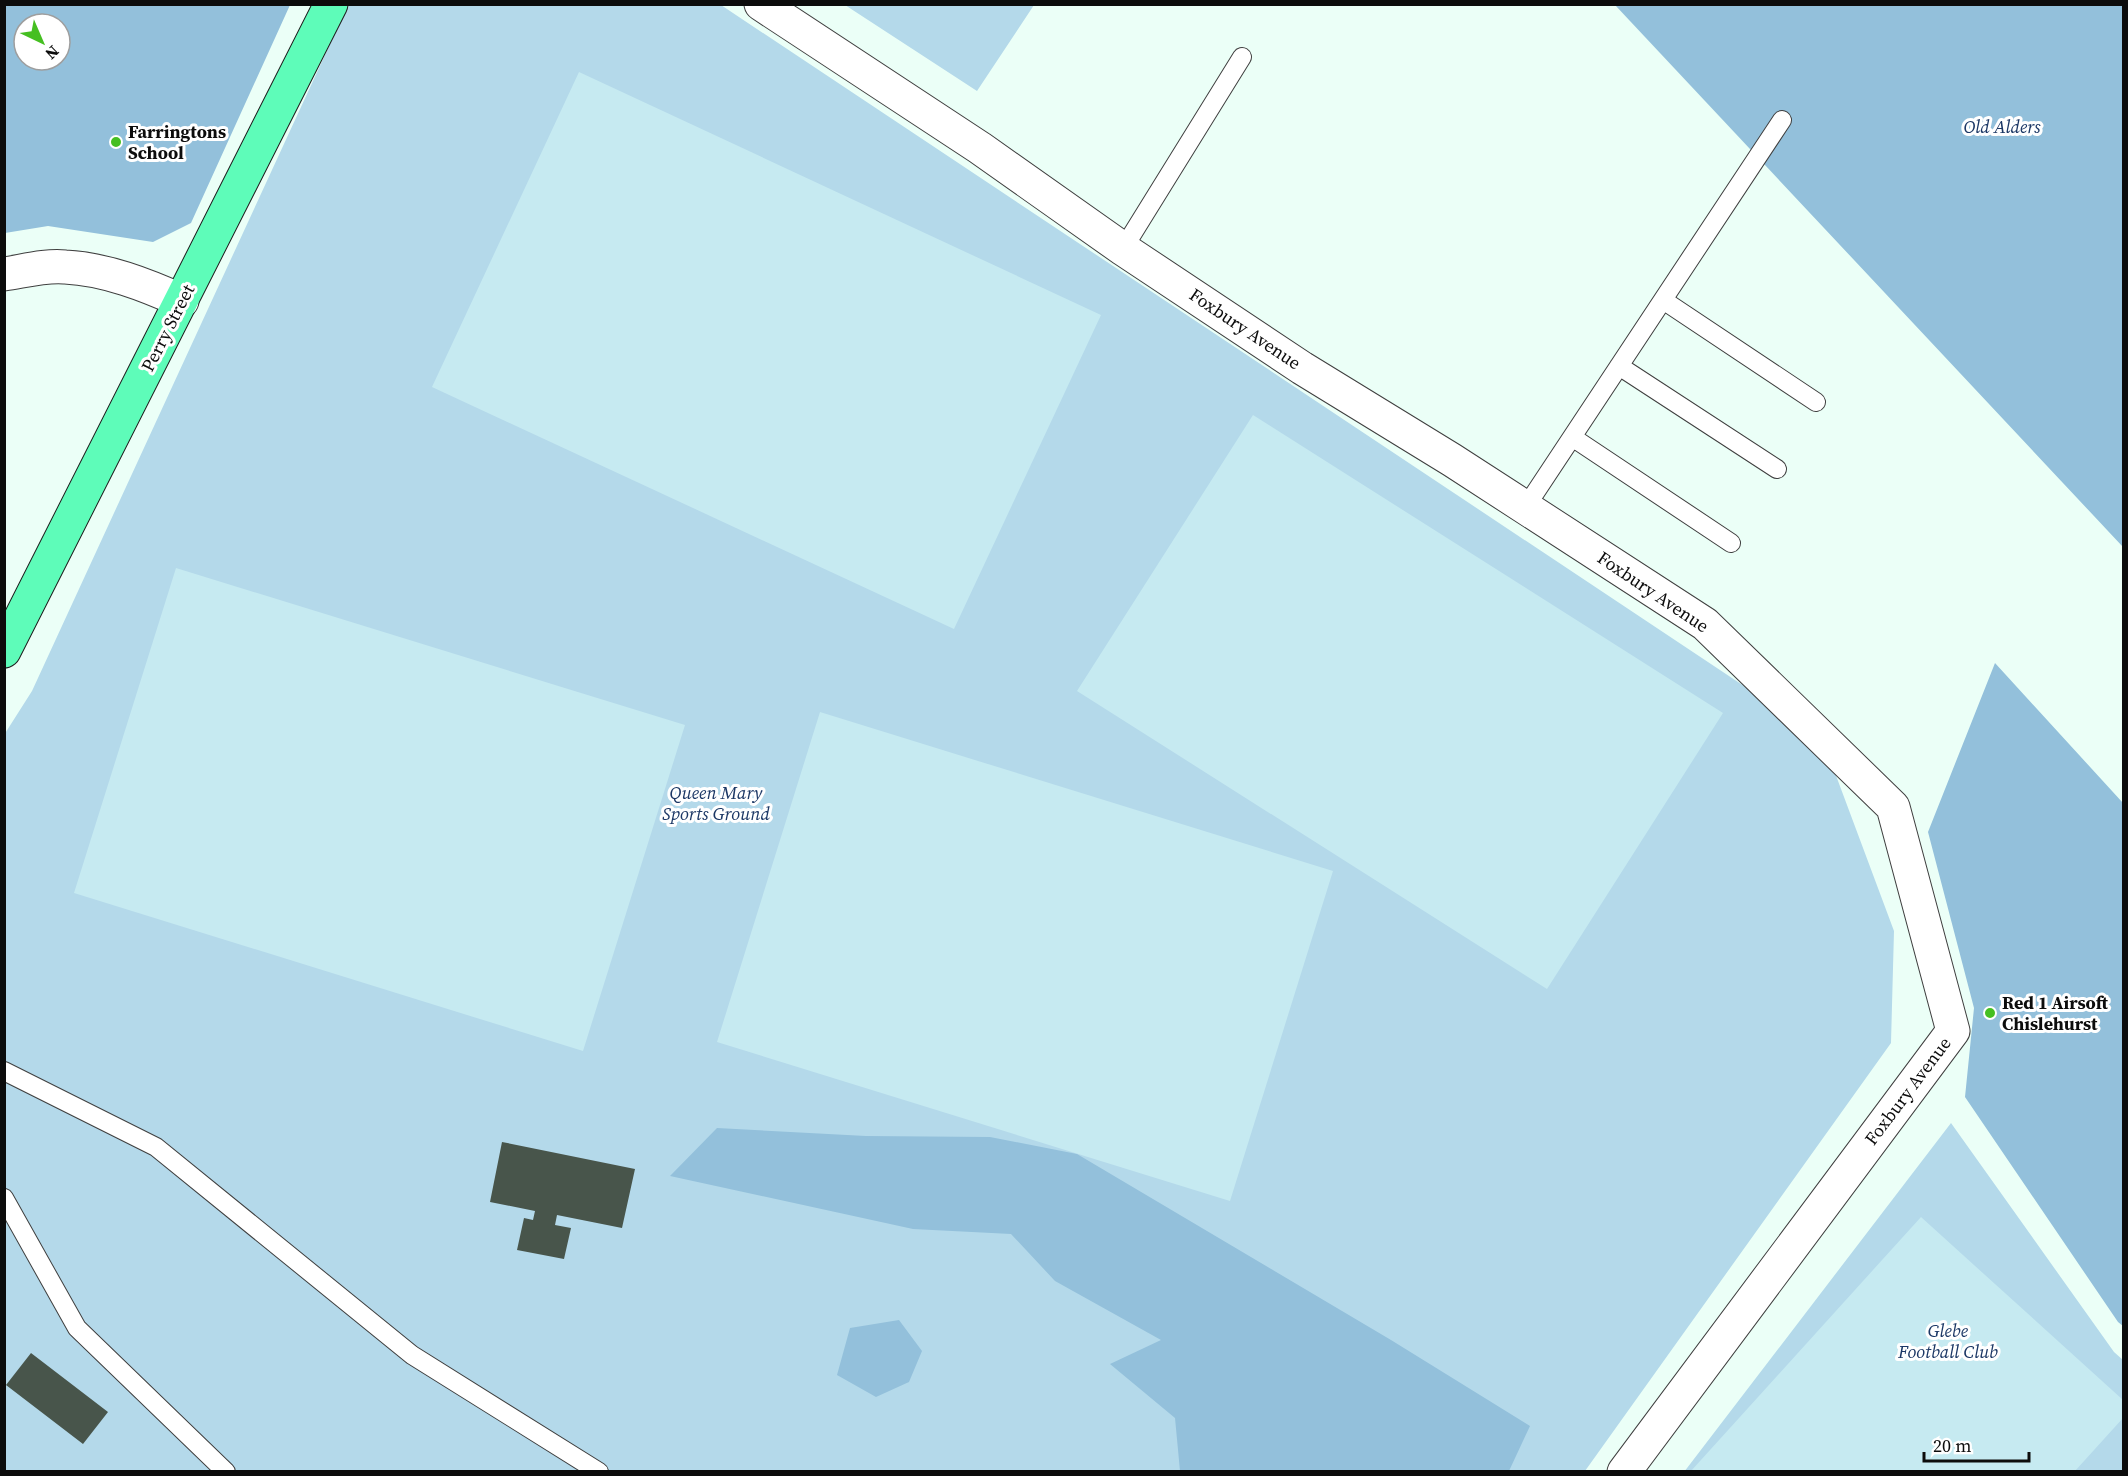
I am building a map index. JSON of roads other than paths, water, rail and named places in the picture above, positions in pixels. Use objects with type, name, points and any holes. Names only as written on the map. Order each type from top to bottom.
[{"type":"main road","name":"Perry Street","points":[[4,651],[331,4]]},
{"type":"street","name":"Foxbury Avenue","points":[[761,4],[980,148],[1123,249],[1302,368],[1705,624],[1893,807],[1953,1031],[1624,1472]]},
{"type":"street","points":[[4,274],[64,266],[105,273],[182,301]]},
{"type":"lane","points":[[1123,249],[1242,57]]},
{"type":"lane","points":[[1525,508],[1782,120]]},
{"type":"lane","points":[[1663,300],[1816,402]]},
{"type":"lane","points":[[1619,366],[1777,469]]},
{"type":"lane","points":[[1572,436],[1731,543]]},
{"type":"lane","points":[[4,1071],[156,1147],[412,1355],[599,1472]]},
{"type":"lane","points":[[4,1198],[77,1328],[226,1472]]},
{"type":"place","name":"Farringtons School","points":[[116,142]]},
{"type":"place","name":"Red 1 Airsoft Chislehurst","points":[[1990,1013]]},
{"type":"park label","name":"Old Alders","points":[[2002,127]]},
{"type":"park label","name":"Queen Mary Sports Ground","points":[[716,803]]},
{"type":"park label","name":"Glebe Football Club","points":[[1948,1341]]}]
